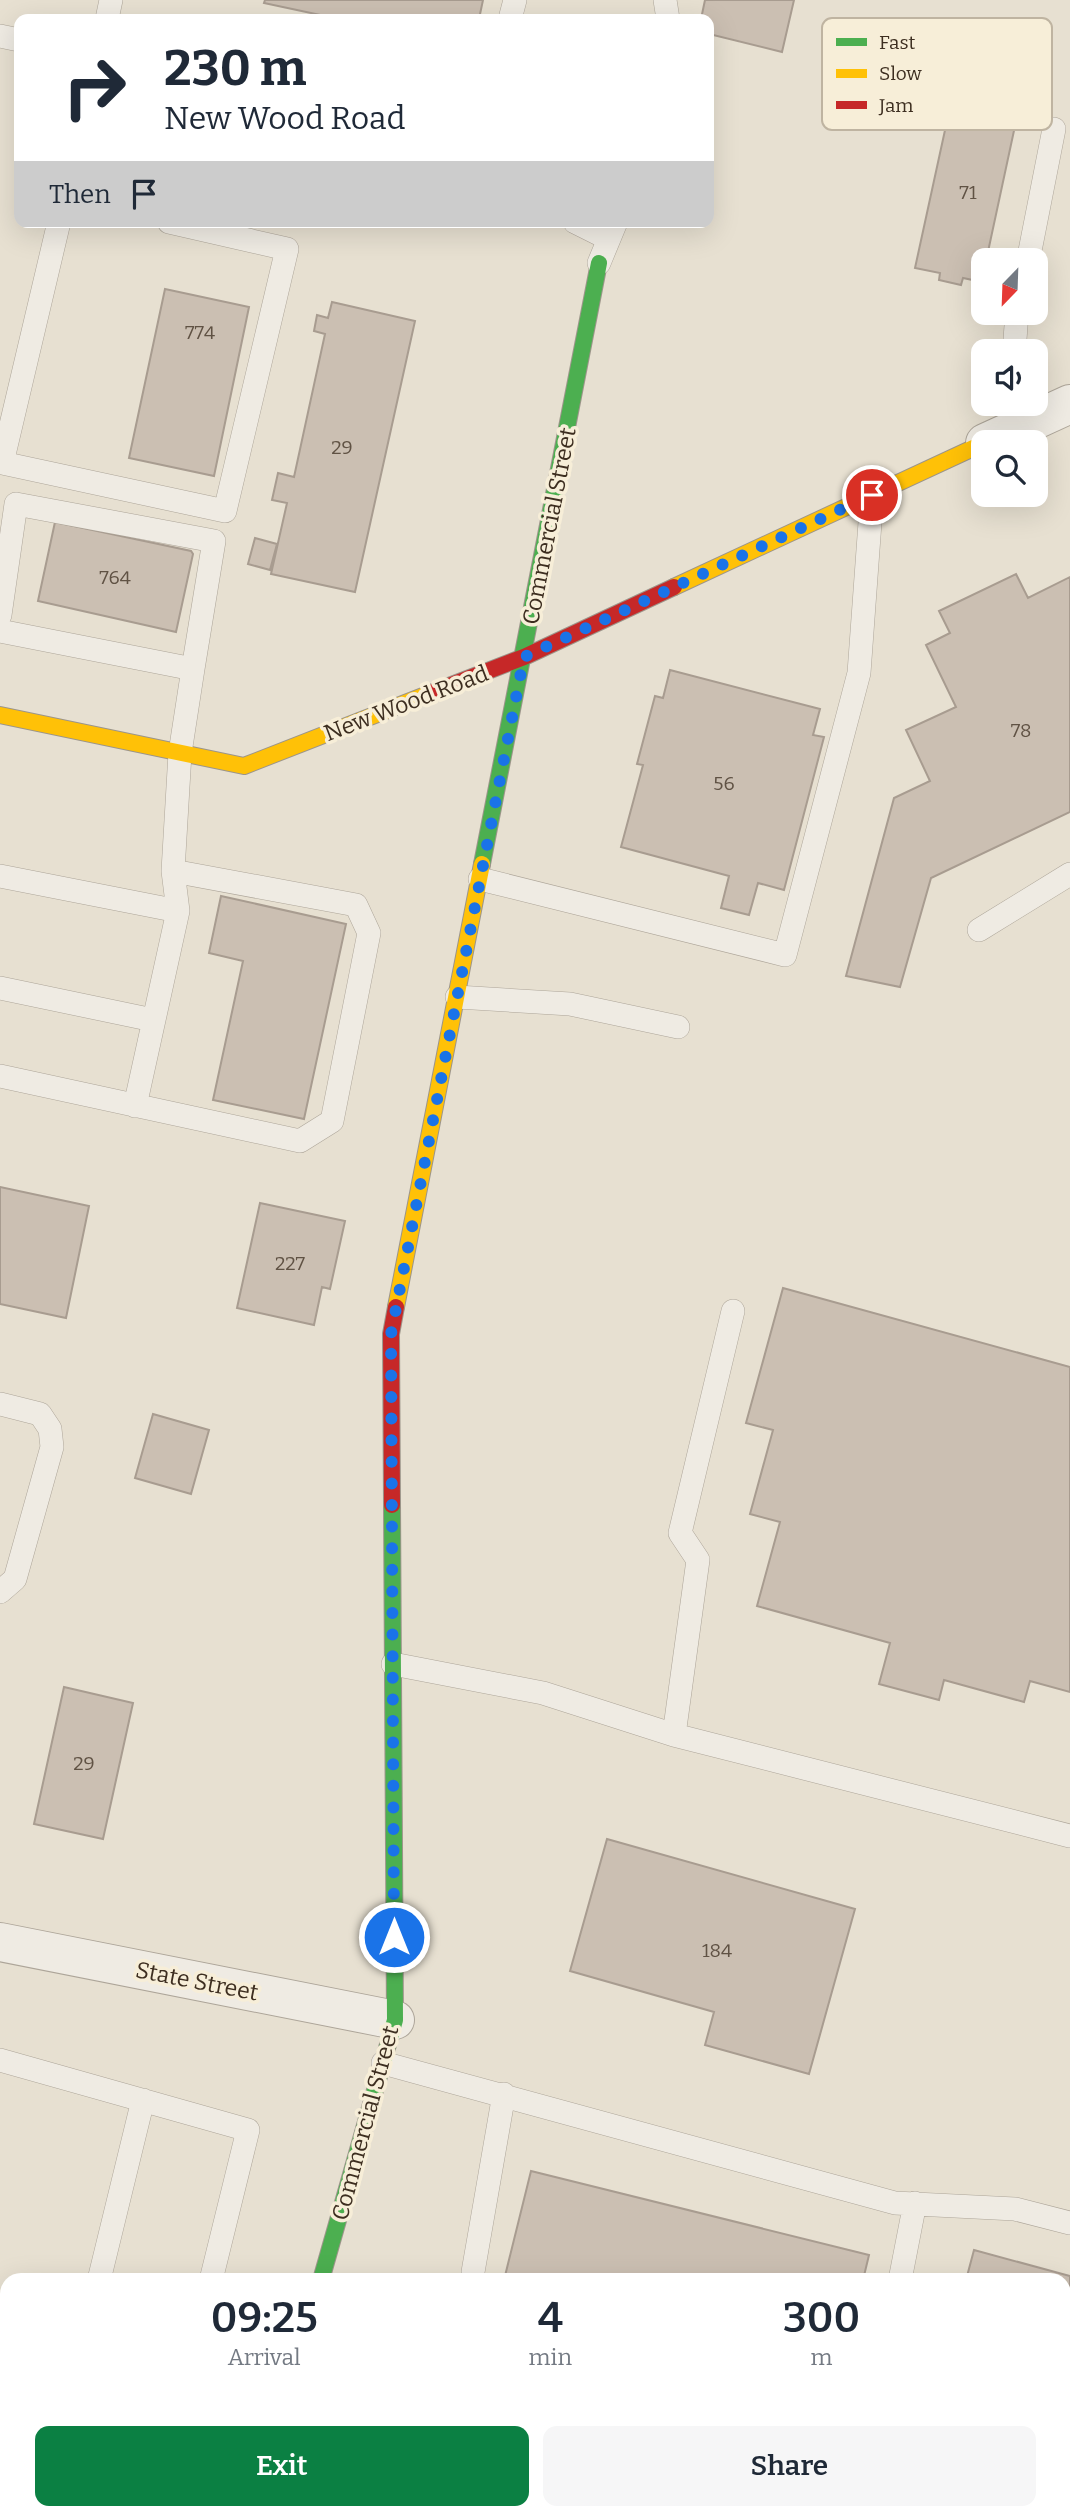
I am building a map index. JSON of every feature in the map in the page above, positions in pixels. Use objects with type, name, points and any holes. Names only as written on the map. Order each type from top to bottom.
[{"type":"street","name":"Commercial Street","points":[[323,2273],[395,2020],[391,1334],[599,262]]},
{"type":"street","name":"New Wood Road","points":[[1048,409],[1070,404]]},
{"type":"street","name":"New Wood Road","points":[[1002,430],[1022,416]]},
{"type":"street","name":"New Wood Road","points":[[0,715],[244,766],[524,657],[971,449]]},
{"type":"street","name":"State Street","points":[[0,1942],[395,2020]]},
{"type":"lane","points":[[1031,248],[1054,129]]},
{"type":"lane","points":[[58,228],[2,463],[225,511],[286,249],[195,228]]},
{"type":"lane","points":[[599,262],[612,231]]},
{"type":"lane","points":[[480,879],[785,955],[859,673],[872,495]]},
{"type":"lane","points":[[0,615],[16,504],[214,541],[180,753],[173,871],[178,911],[135,1106]]},
{"type":"lane","points":[[0,631],[193,669]]},
{"type":"lane","points":[[0,1076],[300,1141],[332,1121],[369,933],[356,905],[173,871]]},
{"type":"lane","points":[[979,930],[1070,874]]},
{"type":"lane","points":[[0,876],[178,911]]},
{"type":"lane","points":[[0,988],[153,1020]]},
{"type":"lane","points":[[457,997],[570,1003],[678,1027]]},
{"type":"lane","points":[[674,1735],[698,1560],[680,1533],[733,1311]]},
{"type":"lane","points":[[0,1404],[40,1414],[50,1429],[52,1447],[15,1579],[0,1592]]},
{"type":"lane","points":[[393,1664],[543,1693],[674,1735],[1070,1836]]},
{"type":"lane","points":[[0,2060],[248,2130],[213,2273]]},
{"type":"lane","points":[[383,2063],[895,2203],[1015,2209],[1070,2223]]},
{"type":"lane","points":[[473,2272],[504,2094]]},
{"type":"lane","points":[[101,2273],[144,2100]]},
{"type":"lane","points":[[901,2273],[915,2203]]},
{"type":"building","points":[[265,0],[483,0],[480,14],[316,14],[264,3]]},
{"type":"building","points":[[705,0],[794,0],[782,52],[714,35],[714,14],[702,14]]},
{"type":"building","points":[[945,130],[1014,130],[989,248],[971,248],[971,280],[963,278],[961,285],[939,280],[940,273],[915,268]]},
{"type":"building","points":[[165,289],[249,307],[214,476],[129,458]]},
{"type":"building","points":[[332,302],[415,321],[355,592],[271,574],[287,503],[272,500],[278,473],[294,477],[325,334],[314,331],[317,315],[328,318]]},
{"type":"building","points":[[55,522],[191,551],[193,554],[176,632],[38,601]]},
{"type":"building","points":[[255,538],[277,544],[270,570],[248,564]]},
{"type":"building","points":[[1016,574],[1028,598],[1070,577],[1070,812],[931,878],[900,987],[846,976],[894,798],[930,781],[906,730],[956,707],[926,645],[950,633],[939,611]]},
{"type":"building","points":[[670,670],[820,709],[813,735],[824,737],[784,890],[758,883],[749,915],[721,908],[729,876],[621,847],[643,765],[637,764],[655,696],[663,698]]},
{"type":"building","points":[[221,896],[346,924],[304,1119],[213,1100],[243,961],[209,953]]},
{"type":"building","points":[[0,1187],[89,1206],[66,1318],[0,1304]]},
{"type":"building","points":[[260,1203],[345,1221],[330,1289],[322,1287],[314,1325],[237,1308]]},
{"type":"building","points":[[783,1288],[1070,1367],[1070,1692],[1030,1681],[1024,1702],[944,1680],[939,1700],[879,1684],[890,1643],[757,1606],[780,1522],[750,1514],[773,1430],[746,1423]]},
{"type":"building","points":[[153,1414],[209,1430],[191,1494],[135,1478]]},
{"type":"building","points":[[64,1687],[133,1703],[103,1839],[34,1824]]},
{"type":"building","points":[[607,1839],[855,1909],[809,2074],[705,2045],[714,2012],[570,1971]]},
{"type":"building","points":[[531,2171],[869,2255],[865,2273],[506,2273]]},
{"type":"building","points":[[974,2250],[1059,2273],[968,2273]]},
{"type":"traffic: fast","points":[[482,864],[599,263]]},
{"type":"traffic: fast","points":[[323,2273],[395,2020],[392,1505]]},
{"type":"traffic: slow","points":[[674,587],[971,449]]},
{"type":"traffic: slow","points":[[0,715],[244,766],[431,693]]},
{"type":"traffic: slow","points":[[396,1307],[482,864]]},
{"type":"traffic: jam","points":[[431,693],[524,657],[674,587]]},
{"type":"traffic: jam","points":[[392,1505],[391,1334],[396,1307]]},
{"type":"route","points":[[394,1937],[391,1334],[524,657],[872,495]]}]
